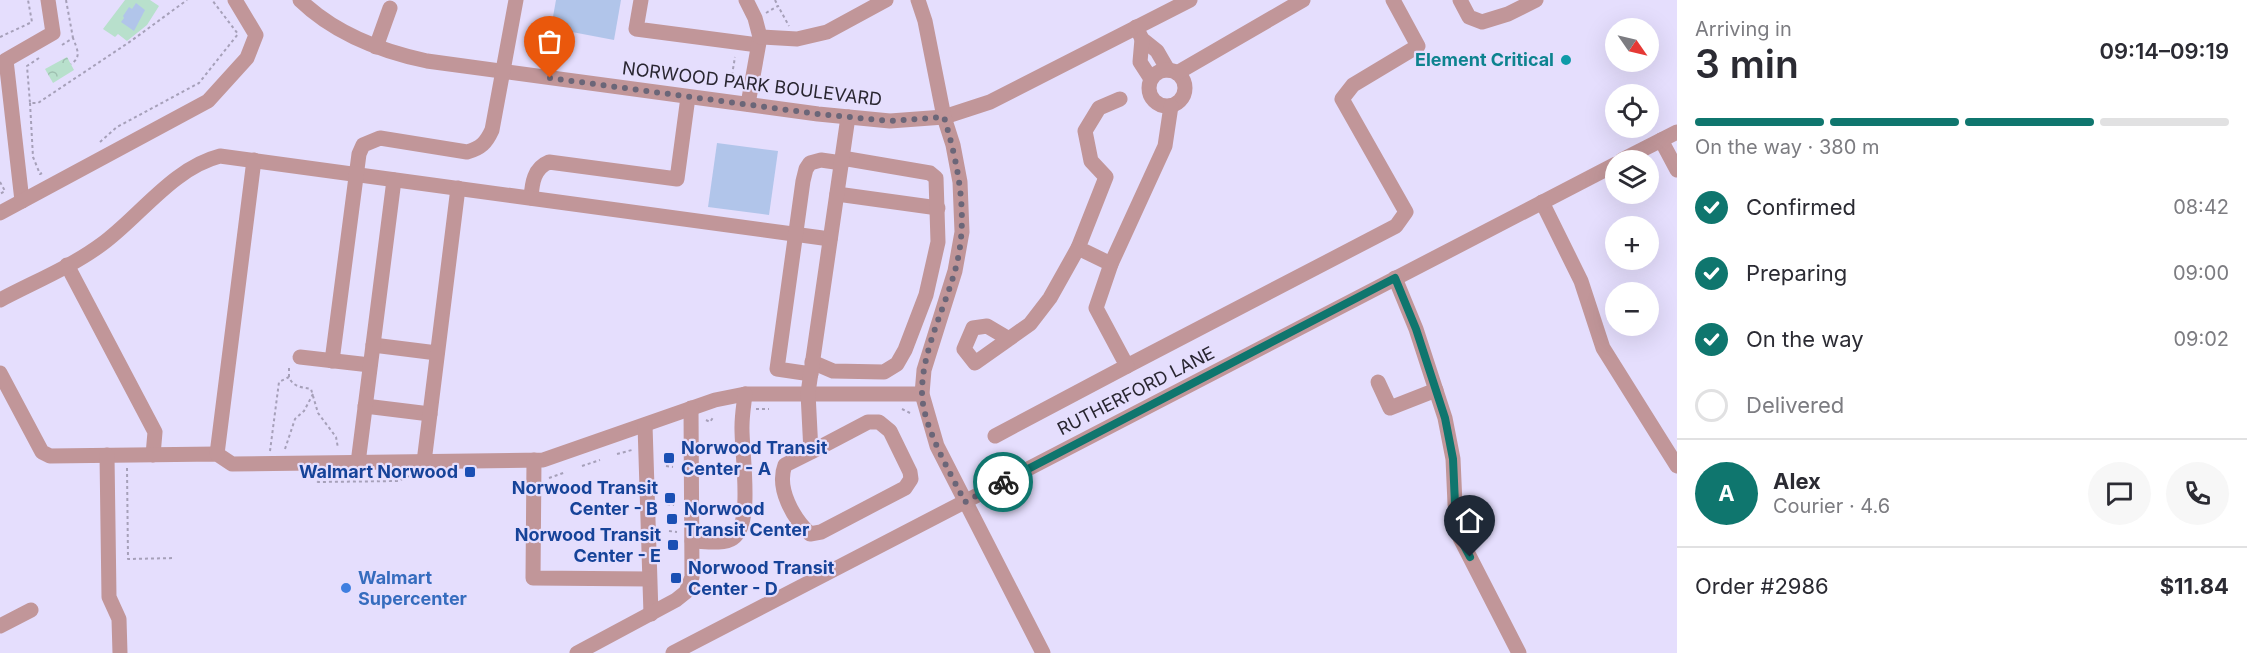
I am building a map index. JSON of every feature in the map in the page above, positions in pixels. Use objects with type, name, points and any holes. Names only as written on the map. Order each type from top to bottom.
[{"type":"street","points":[[22,201],[6,60],[53,33],[48,0]]},
{"type":"street","points":[[0,213],[208,101],[247,58],[256,34],[235,0]]},
{"type":"street","name":"NORWOOD PARK BOULEVARD","points":[[300,0],[326,22],[348,34],[376,47],[427,61],[688,97],[890,121],[944,117],[990,102],[1139,33],[1190,0]]},
{"type":"street","points":[[332,361],[359,154],[363,145],[380,138],[467,152],[478,149],[486,142],[492,130],[516,0]]},
{"type":"street","points":[[642,0],[636,28],[759,41],[797,39],[827,32],[886,0]]},
{"type":"street","points":[[746,0],[755,18],[759,41],[748,104]]},
{"type":"street","points":[[918,0],[925,21],[944,117],[953,145],[960,182],[962,232],[955,271],[924,370],[922,394],[937,446],[1043,653]]},
{"type":"street","points":[[1151,79],[1160,72],[1172,71],[1303,0]]},
{"type":"street","points":[[995,436],[1396,226],[1406,212],[1342,99],[1353,85],[1418,46],[1393,0]]},
{"type":"street","points":[[1460,0],[1469,16],[1482,22],[1508,14],[1536,0]]},
{"type":"street","points":[[376,47],[388,3]]},
{"type":"street","points":[[1139,33],[1172,71],[1182,77],[1186,88],[1181,100],[1171,106],[1160,105],[1149,91],[1151,79],[1140,62],[1139,33]]},
{"type":"street","points":[[531,198],[536,173],[542,165],[549,162],[677,179],[688,97]]},
{"type":"street","points":[[1010,339],[1030,324],[1050,298],[1078,248],[1106,177],[1090,161],[1085,130],[1099,108],[1120,99]]},
{"type":"street","points":[[1127,366],[1096,308],[1111,264],[1166,146],[1171,106]]},
{"type":"street","points":[[811,452],[808,393],[848,117]]},
{"type":"street","points":[[1642,150],[1677,132]]},
{"type":"street","points":[[1661,140],[1677,171]]},
{"type":"street","points":[[0,300],[67,265],[113,236],[162,189],[207,159],[220,156],[830,239]]},
{"type":"street","points":[[217,454],[254,160]]},
{"type":"street","points":[[821,160],[842,161],[930,172],[936,178],[938,242],[926,296],[905,350],[897,364],[884,372],[833,371],[812,368],[777,369],[806,169],[810,163],[821,160]]},
{"type":"street","name":"RUTHERFORD LANE","points":[[673,653],[1605,170]]},
{"type":"street","points":[[358,463],[394,180]]},
{"type":"street","points":[[424,462],[458,188]]},
{"type":"street","points":[[837,194],[938,208]]},
{"type":"street","points":[[1542,202],[1581,281],[1603,348],[1677,466]]},
{"type":"street","points":[[1078,248],[1111,264]]},
{"type":"street","points":[[67,265],[154,432],[153,455]]},
{"type":"street","points":[[1395,278],[1416,329],[1445,418],[1453,459],[1455,504],[1460,538],[1519,653]]},
{"type":"street","points":[[373,345],[437,353]]},
{"type":"street","points":[[295,360],[370,365]]},
{"type":"street","points":[[0,373],[42,452],[50,456],[217,454],[232,464],[543,460],[715,400],[745,394],[922,394]]},
{"type":"street","points":[[1378,382],[1390,408],[1436,390]]},
{"type":"street","points":[[692,541],[727,541],[740,530],[745,490],[741,424],[745,394]]},
{"type":"street","points":[[365,406],[430,414]]},
{"type":"street","points":[[577,653],[651,614],[686,592],[692,577],[691,408]]},
{"type":"street","points":[[868,422],[879,422],[890,431],[910,471],[911,479],[905,488],[821,532],[810,534],[800,524],[782,487],[781,476],[785,465],[811,452],[868,422]]},
{"type":"street","points":[[645,424],[651,614]]},
{"type":"street","points":[[107,455],[110,597],[119,619],[120,653]]},
{"type":"street","points":[[534,460],[533,578],[650,579]]},
{"type":"street","points":[[0,626],[31,610]]},
{"type":"path","points":[[0,37],[32,22],[28,0]]},
{"type":"path","points":[[66,0],[73,38],[78,50],[78,56],[71,64]]},
{"type":"path","points":[[30,103],[38,103],[131,41],[187,0]]},
{"type":"path","points":[[99,143],[117,127],[199,83],[232,42],[238,34],[212,0]]},
{"type":"path","points":[[775,0],[797,39]]},
{"type":"path","points":[[764,14],[778,6]]},
{"type":"path","points":[[55,49],[73,38]]},
{"type":"path","points":[[731,81],[735,52]]},
{"type":"path","points":[[40,174],[33,156],[27,66],[45,55]]},
{"type":"path","points":[[32,178],[50,169]]},
{"type":"path","points":[[0,182],[5,191],[0,194]]},
{"type":"path","points":[[276,454],[270,454],[279,382],[289,377],[295,360]]},
{"type":"path","points":[[289,377],[293,384],[311,388],[318,413],[336,437],[337,457]]},
{"type":"path","points":[[284,455],[295,418],[304,411],[313,394]]},
{"type":"path","points":[[617,454],[637,448]]},
{"type":"path","points":[[582,466],[600,460]]},
{"type":"path","points":[[666,466],[673,467]]},
{"type":"path","points":[[129,467],[127,468],[128,559],[175,558]]},
{"type":"path","points":[[545,479],[566,472]]},
{"type":"path","points":[[312,476],[318,482],[398,481],[408,476]]},
{"type":"path","points":[[667,504],[674,505]]},
{"type":"path","points":[[669,531],[676,532]]},
{"type":"green space","points":[[125,0],[150,0],[159,6],[147,25],[127,41],[118,34],[115,37],[103,29]]},
{"type":"green space","points":[[67,57],[74,70],[53,83],[45,69]]},
{"type":"water","points":[[556,0],[621,0],[614,40],[551,28]]},
{"type":"water","points":[[136,3],[145,10],[134,31],[121,22],[129,7],[132,9]]},
{"type":"water","points":[[717,143],[778,151],[769,215],[708,207]]},
{"type":"way so far","points":[[550,78],[818,114],[890,121],[944,117],[953,145],[960,182],[962,232],[955,271],[924,370],[922,394],[937,446],[965,502],[1003,482]]},
{"type":"place","name":"Element Critical","points":[[1566,60]]},
{"type":"place","name":"Norwood Transit Center - A","points":[[669,458]]},
{"type":"place","name":"Walmart Norwood","points":[[470,472]]},
{"type":"place","name":"Norwood Transit Center - B","points":[[670,498]]},
{"type":"place","name":"Norwood Transit Center","points":[[672,519]]},
{"type":"place","name":"Norwood Transit Center - E","points":[[673,545]]},
{"type":"place","name":"Norwood Transit Center - D","points":[[676,578]]},
{"type":"place","name":"Walmart Supercenter","points":[[346,588]]},
{"type":"route","points":[[1003,482],[1395,278],[1416,329],[1445,418],[1453,459],[1455,504],[1460,538],[1470,557]]}]
